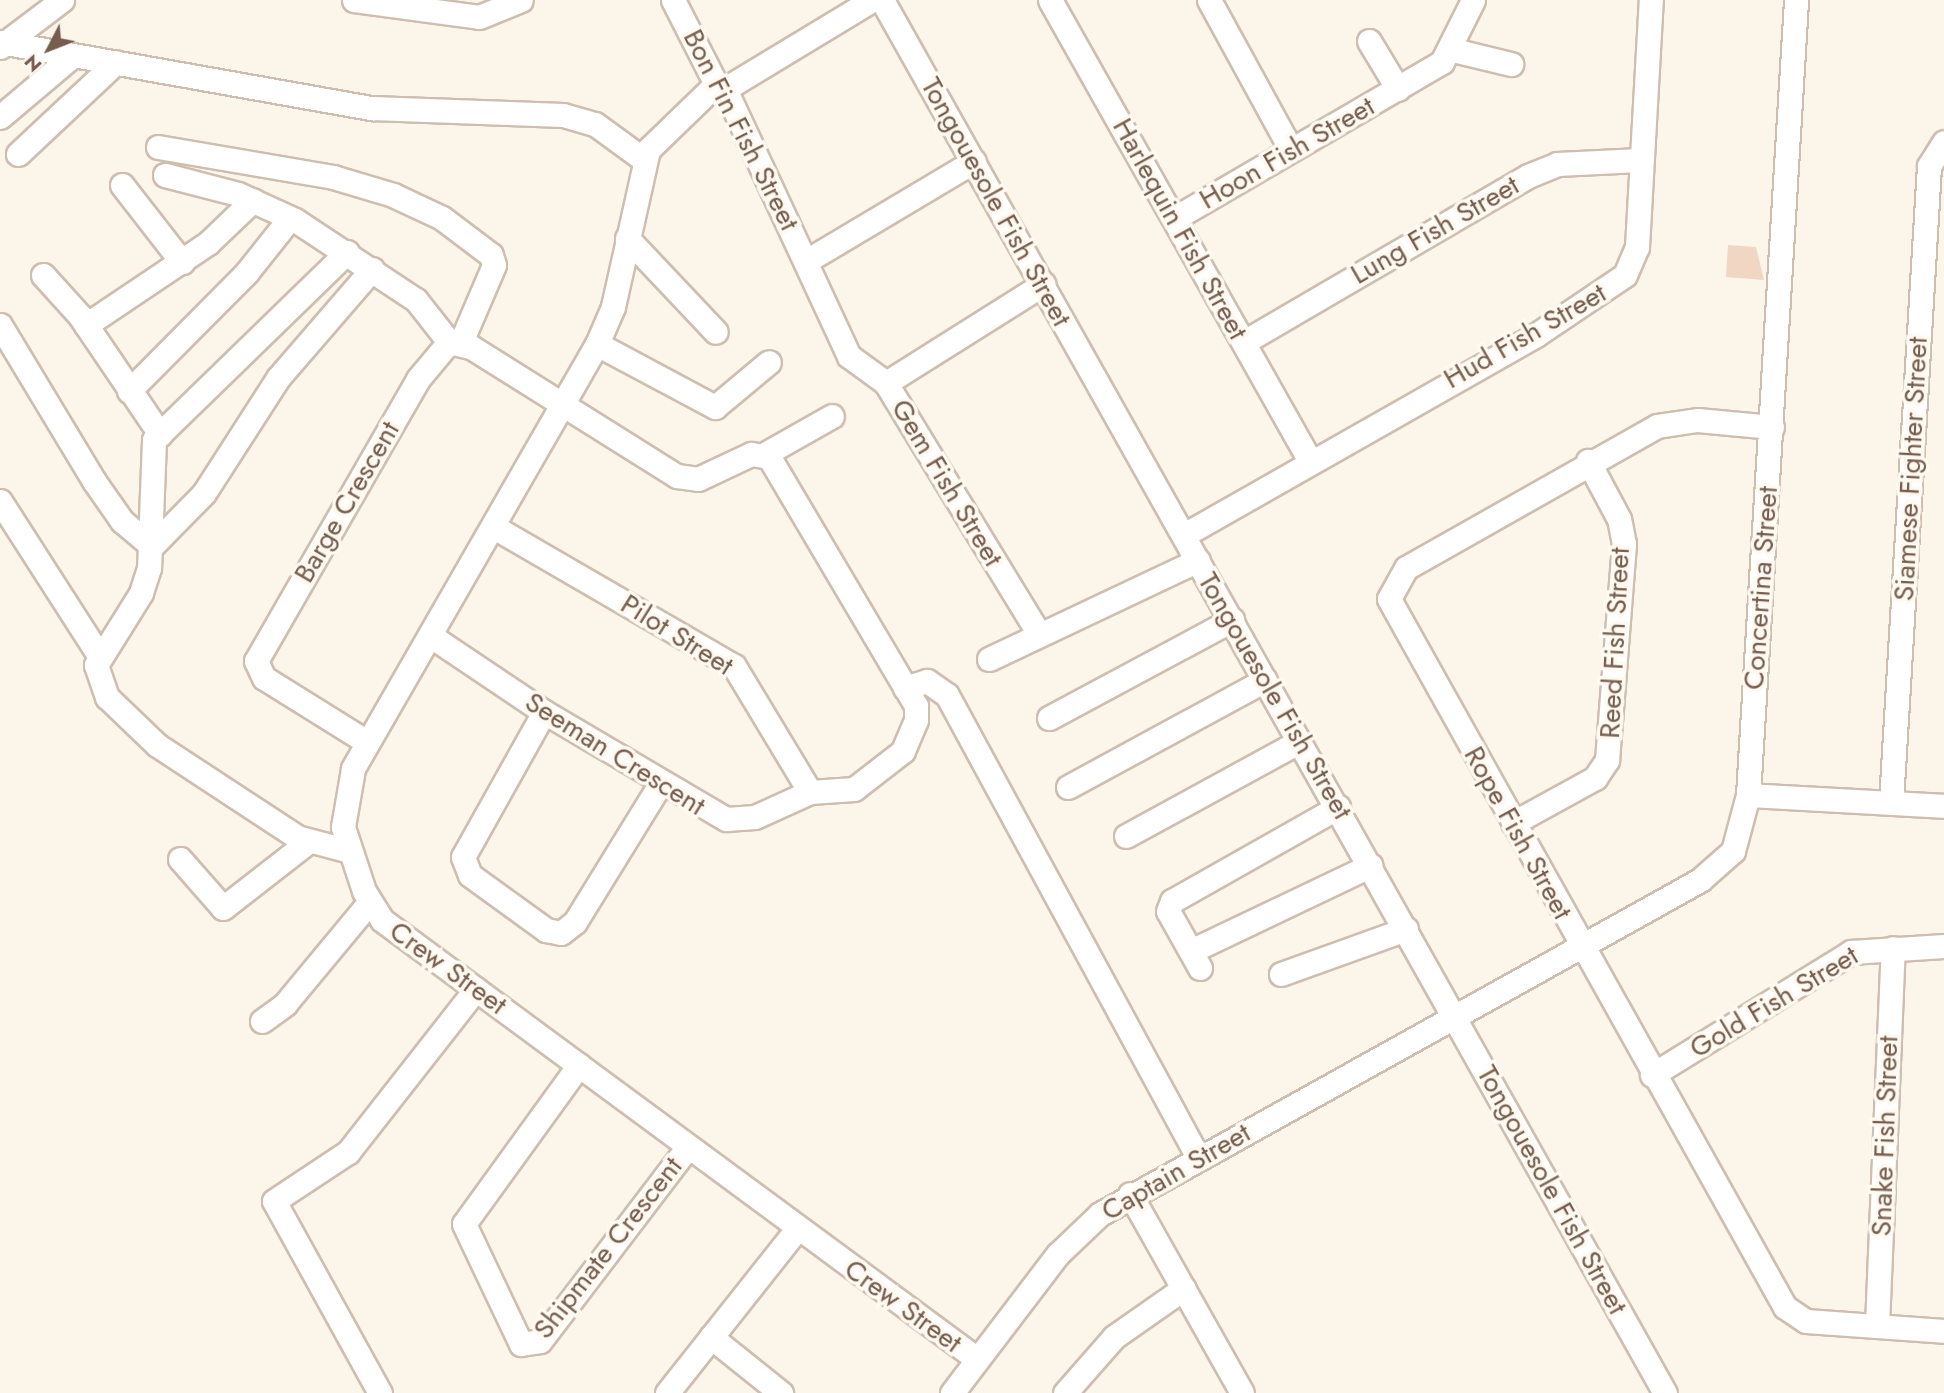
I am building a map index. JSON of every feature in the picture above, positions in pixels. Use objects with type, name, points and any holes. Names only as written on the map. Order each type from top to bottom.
[{"type":"street","points":[[2,44],[62,0]]},
{"type":"street","points":[[354,0],[479,17],[521,0]]},
{"type":"street","name":"Bon Fin Fish Street","points":[[673,0],[721,86],[808,260],[849,356],[887,383]]},
{"type":"street","points":[[2,44],[372,108],[563,115],[595,124],[643,159],[656,139],[721,86],[872,0]]},
{"type":"street","name":"Tongouesole Fish Street","points":[[882,0],[1665,1393]]},
{"type":"street","name":"Harlequin Fish Street","points":[[1050,0],[1309,459]]},
{"type":"street","points":[[1209,0],[1291,150]]},
{"type":"street","points":[[1473,0],[1453,50],[1511,64]]},
{"type":"street","name":"Hud Fish Street","points":[[1184,536],[1309,459],[1615,285],[1637,247],[1639,160],[1651,0]]},
{"type":"street","name":"Concertina Street","points":[[1456,1017],[1719,866],[1737,839],[1748,794],[1796,0]]},
{"type":"street","name":"Hoon Fish Street","points":[[1369,41],[1398,89]]},
{"type":"street","name":"Hoon Fish Street","points":[[1175,218],[1398,89],[1453,50]]},
{"type":"street","points":[[0,117],[71,57]]},
{"type":"street","points":[[18,155],[116,62]]},
{"type":"street","name":"Siamese Fighter Street","points":[[1891,802],[1929,166],[1944,142]]},
{"type":"street","points":[[158,146],[333,177],[393,194],[442,218],[491,255],[494,265],[455,342]]},
{"type":"street","name":"Crew Street","points":[[643,159],[613,307],[563,410],[367,743],[342,806],[350,851],[369,903],[389,926],[977,1359]]},
{"type":"street","name":"Lung Fish Street","points":[[1244,342],[1528,176],[1557,164],[1639,160]]},
{"type":"street","name":"Bon Fin Fish Street","points":[[808,260],[974,161]]},
{"type":"street","points":[[165,175],[253,200],[290,218],[347,252],[416,300],[455,342],[563,410],[688,480],[757,454],[832,416]]},
{"type":"street","points":[[122,185],[182,262]]},
{"type":"street","points":[[86,325],[182,262],[253,200]]},
{"type":"street","points":[[129,391],[247,272],[290,218]]},
{"type":"street","points":[[627,238],[716,332]]},
{"type":"street","points":[[99,655],[141,593],[152,546],[150,446],[347,252]]},
{"type":"street","points":[[152,546],[204,493],[278,379],[372,269]]},
{"type":"street","points":[[43,275],[86,325],[160,434]]},
{"type":"street","name":"Gem Fish Street","points":[[1039,634],[887,383],[1043,284]]},
{"type":"street","points":[[0,325],[94,481],[122,521],[152,546]]},
{"type":"street","name":"Barge Crescent","points":[[367,743],[264,678],[256,660],[418,379],[455,342]]},
{"type":"street","points":[[597,344],[715,407],[769,362]]},
{"type":"street","name":"Rope Fish Street","points":[[1772,427],[1678,421],[1588,461],[1406,568],[1391,589],[1389,599],[1580,948],[1790,1313],[1806,1321],[1944,1331]]},
{"type":"street","name":"Seeman Crescent","points":[[431,636],[544,712],[726,819],[755,817],[810,792],[854,789],[903,751],[917,715],[905,688],[773,461],[757,454]]},
{"type":"street","name":"Reed Fish Street","points":[[1513,823],[1589,782],[1607,760],[1624,544],[1619,519],[1588,461]]},
{"type":"street","points":[[0,501],[99,655],[100,686],[125,717],[271,822],[309,841],[350,851]]},
{"type":"street","name":"Pilot Street","points":[[494,527],[734,666],[810,792]]},
{"type":"street","points":[[989,659],[1198,560]]},
{"type":"street","points":[[1049,718],[1232,620]]},
{"type":"street","points":[[1068,787],[1265,680]]},
{"type":"street","points":[[905,688],[928,681],[947,695],[1198,1157]]},
{"type":"street","points":[[544,712],[463,858],[470,875],[546,930],[561,933],[575,922],[661,783]]},
{"type":"street","points":[[1126,836],[1300,741]]},
{"type":"street","points":[[1748,794],[1944,806]]},
{"type":"street","points":[[1338,807],[1172,901],[1168,911],[1195,959],[1370,865]]},
{"type":"street","points":[[180,859],[223,908],[309,841]]},
{"type":"street","points":[[262,1021],[285,1004],[369,903]]},
{"type":"street","points":[[1281,974],[1406,929]]},
{"type":"street","name":"Gold Fish Street","points":[[1652,1076],[1851,952],[1944,946]]},
{"type":"street","name":"Snake Fish Street","points":[[1877,1325],[1893,948]]},
{"type":"street","points":[[380,1393],[274,1201],[348,1152],[476,989]]},
{"type":"street","name":"Captain Street","points":[[951,1393],[1058,1254],[1130,1194],[1456,1017]]},
{"type":"street","name":"Shipmate Crescent","points":[[579,1065],[464,1224],[521,1344],[540,1341],[688,1147]]},
{"type":"street","points":[[1130,1194],[1242,1393]]},
{"type":"street","points":[[667,1393],[797,1229]]},
{"type":"street","points":[[1075,1388],[1114,1337],[1184,1288]]},
{"type":"street","points":[[711,1337],[781,1393]]},
{"type":"building","points":[[1728,245],[1756,247],[1764,280],[1726,277]]}]
